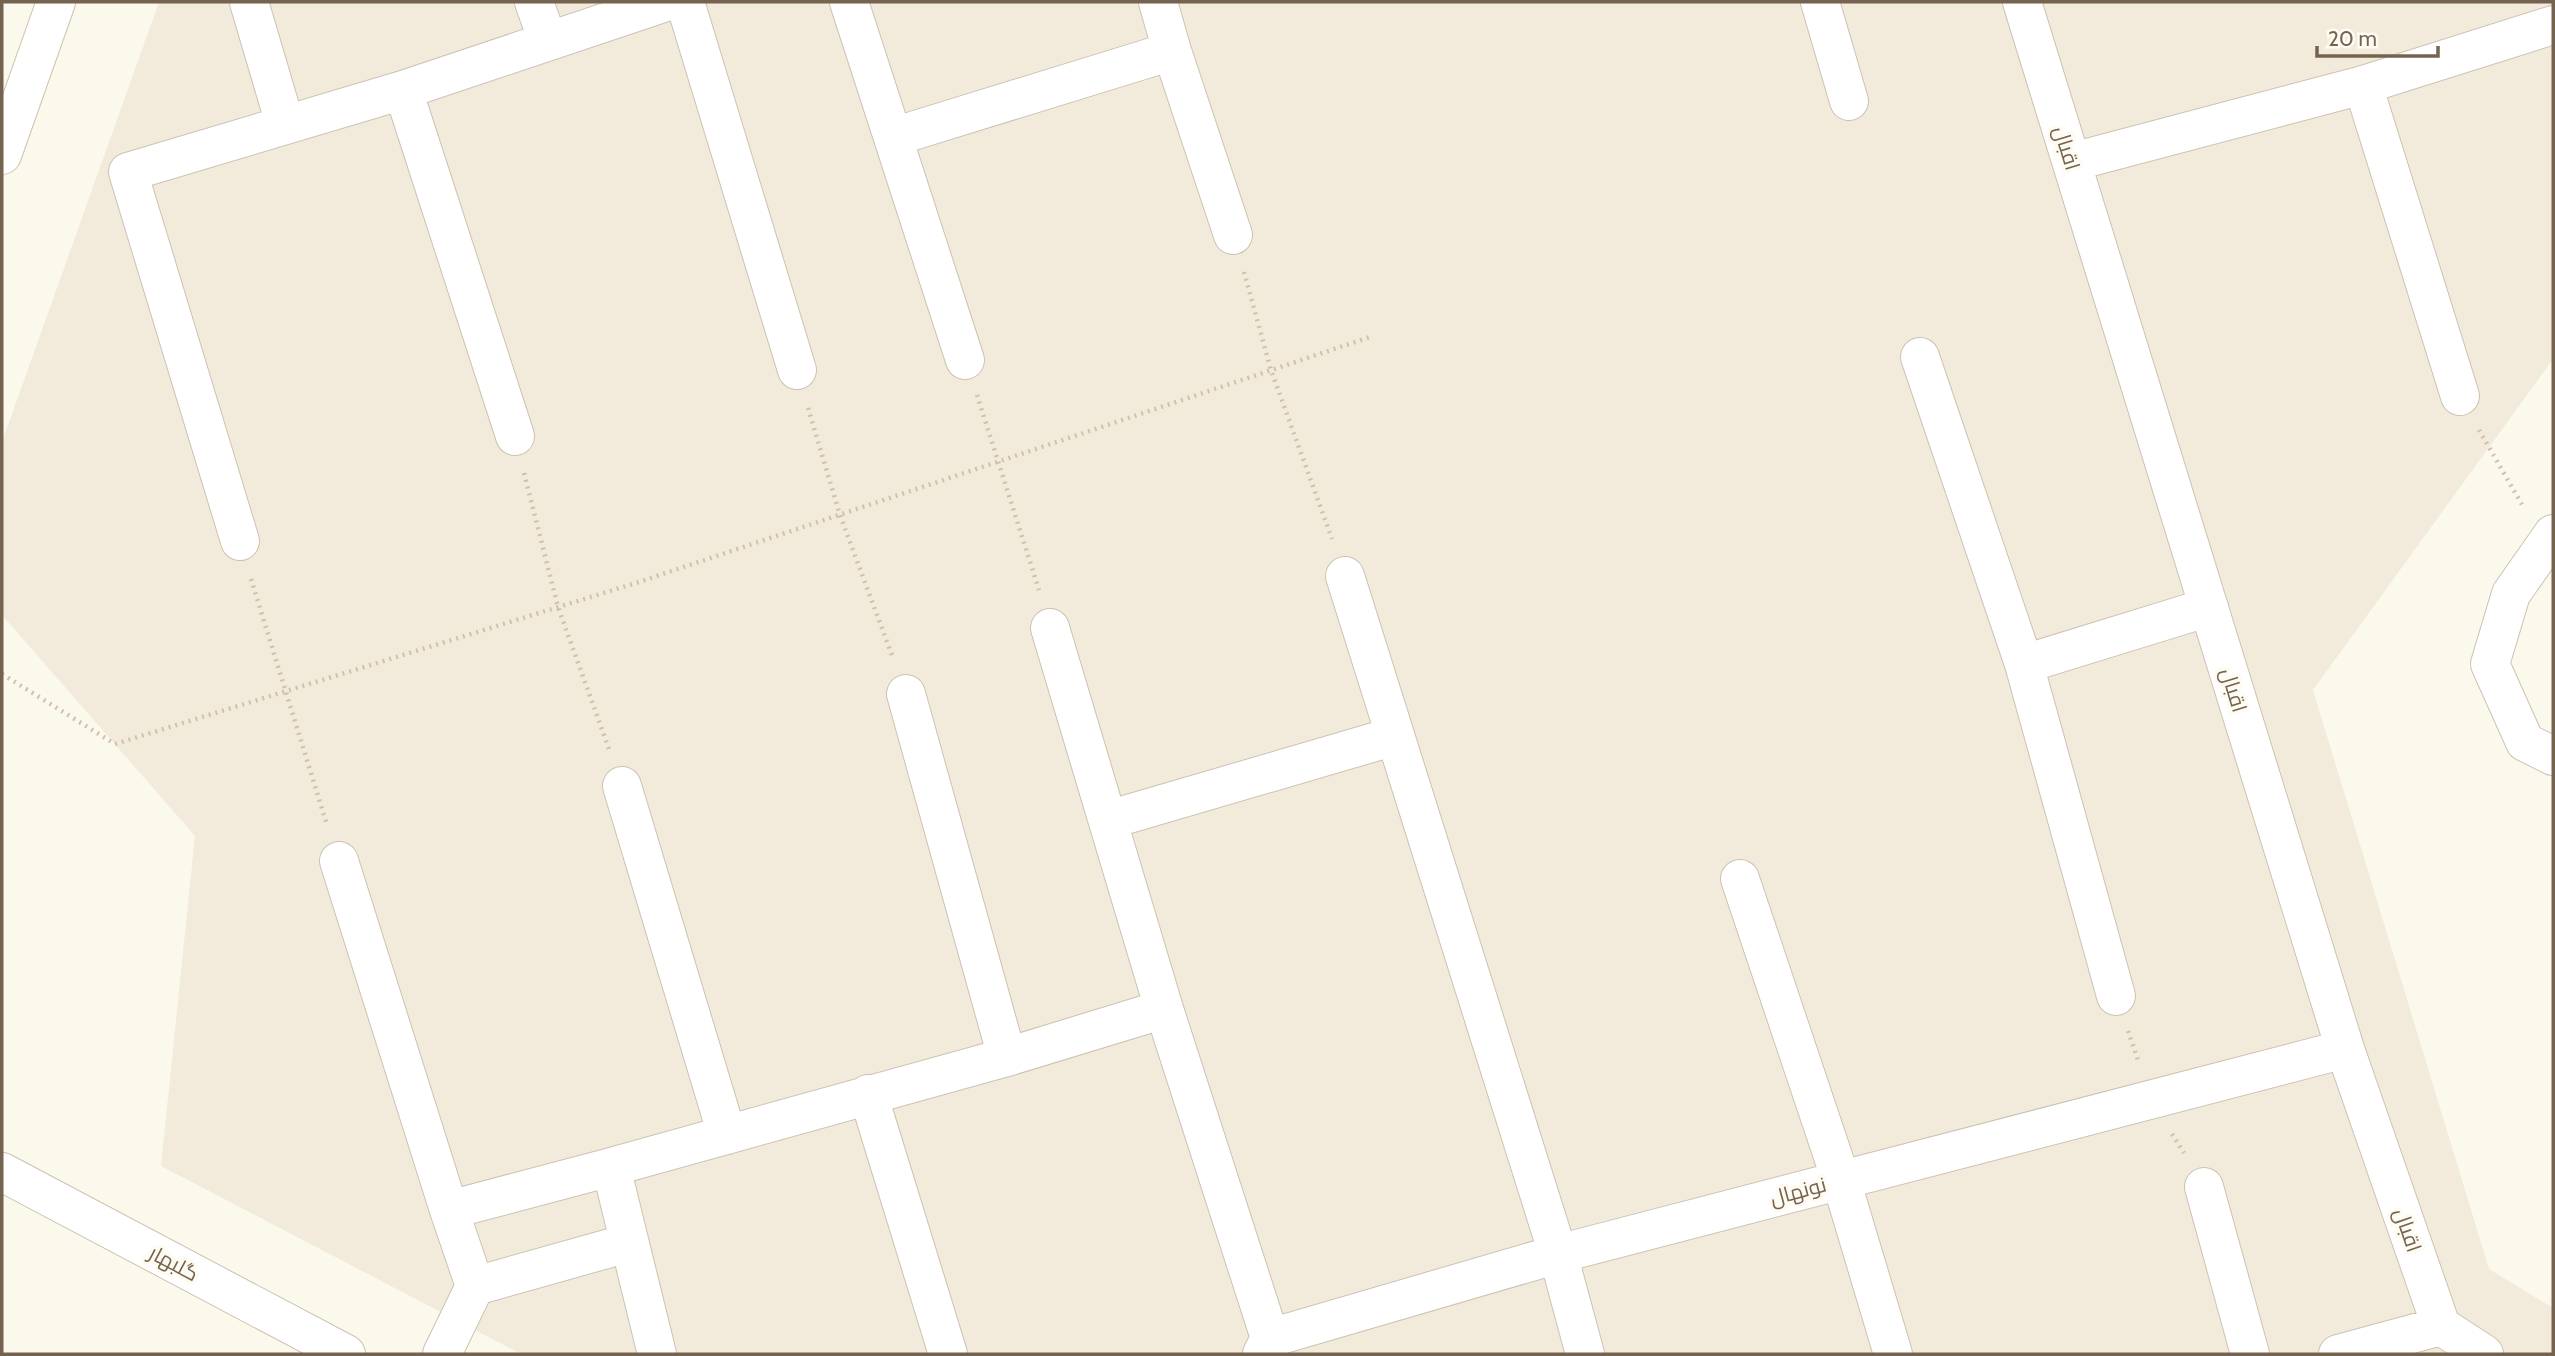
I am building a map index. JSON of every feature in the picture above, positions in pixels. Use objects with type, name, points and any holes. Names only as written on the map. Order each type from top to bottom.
[{"type":"street","points":[[2,155],[56,2]]},
{"type":"street","points":[[248,2],[285,124]]},
{"type":"street","points":[[534,2],[548,41]]},
{"type":"street","points":[[240,541],[128,172],[403,90],[666,2]]},
{"type":"street","points":[[685,2],[797,370]]},
{"type":"street","points":[[849,2],[965,360]]},
{"type":"street","points":[[1158,2],[1233,235]]},
{"type":"street","points":[[1819,2],[1849,101]]},
{"type":"street","name":"اقبال","points":[[2022,2],[2345,1049],[2441,1326]]},
{"type":"street","points":[[2072,162],[2363,85],[2553,25]]},
{"type":"street","points":[[893,137],[1172,51]]},
{"type":"street","points":[[2363,85],[2459,397]]},
{"type":"street","points":[[403,90],[515,436]]},
{"type":"street","points":[[1920,357],[2024,664],[2116,996]]},
{"type":"street","points":[[2549,539],[2511,594],[2490,664],[2525,742],[2553,756]]},
{"type":"street","points":[[1345,576],[1558,1254],[1585,1354]]},
{"type":"street","points":[[2024,664],[2209,607]]},
{"type":"street","points":[[1050,628],[1266,1346]]},
{"type":"street","points":[[906,694],[1007,1057]]},
{"type":"street","points":[[1108,821],[1395,736]]},
{"type":"street","points":[[622,786],[727,1135]]},
{"type":"street","points":[[339,861],[475,1286],[442,1354]]},
{"type":"street","points":[[1740,878],[1840,1180],[1893,1354]]},
{"type":"street","points":[[449,1210],[1007,1057],[1164,1009]]},
{"type":"street","name":"نونهال","points":[[1266,1346],[1558,1254],[2345,1049]]},
{"type":"street","points":[[868,1094],[948,1354]]},
{"type":"street","points":[[611,1167],[657,1354]]},
{"type":"street","name":"گلبهار","points":[[2,1172],[345,1354]]},
{"type":"street","points":[[2204,1187],[2250,1354]]},
{"type":"street","points":[[475,1286],[628,1243]]},
{"type":"street","points":[[2338,1354],[2441,1326],[2484,1354]]},
{"type":"path","points":[[1233,235],[1271,370],[1345,576]]},
{"type":"path","points":[[2,674],[115,744],[558,607],[1373,336]]},
{"type":"path","points":[[965,360],[1050,628]]},
{"type":"path","points":[[797,370],[840,515],[906,694]]},
{"type":"path","points":[[2459,397],[2549,539]]},
{"type":"path","points":[[515,436],[558,607],[622,786]]},
{"type":"path","points":[[240,541],[339,861]]},
{"type":"shaded area","points":[[159,2],[2553,2],[2553,359],[2313,690],[2489,1269],[2553,1308],[2553,1354],[521,1354],[161,1166],[195,836],[2,615],[2,442]]}]
